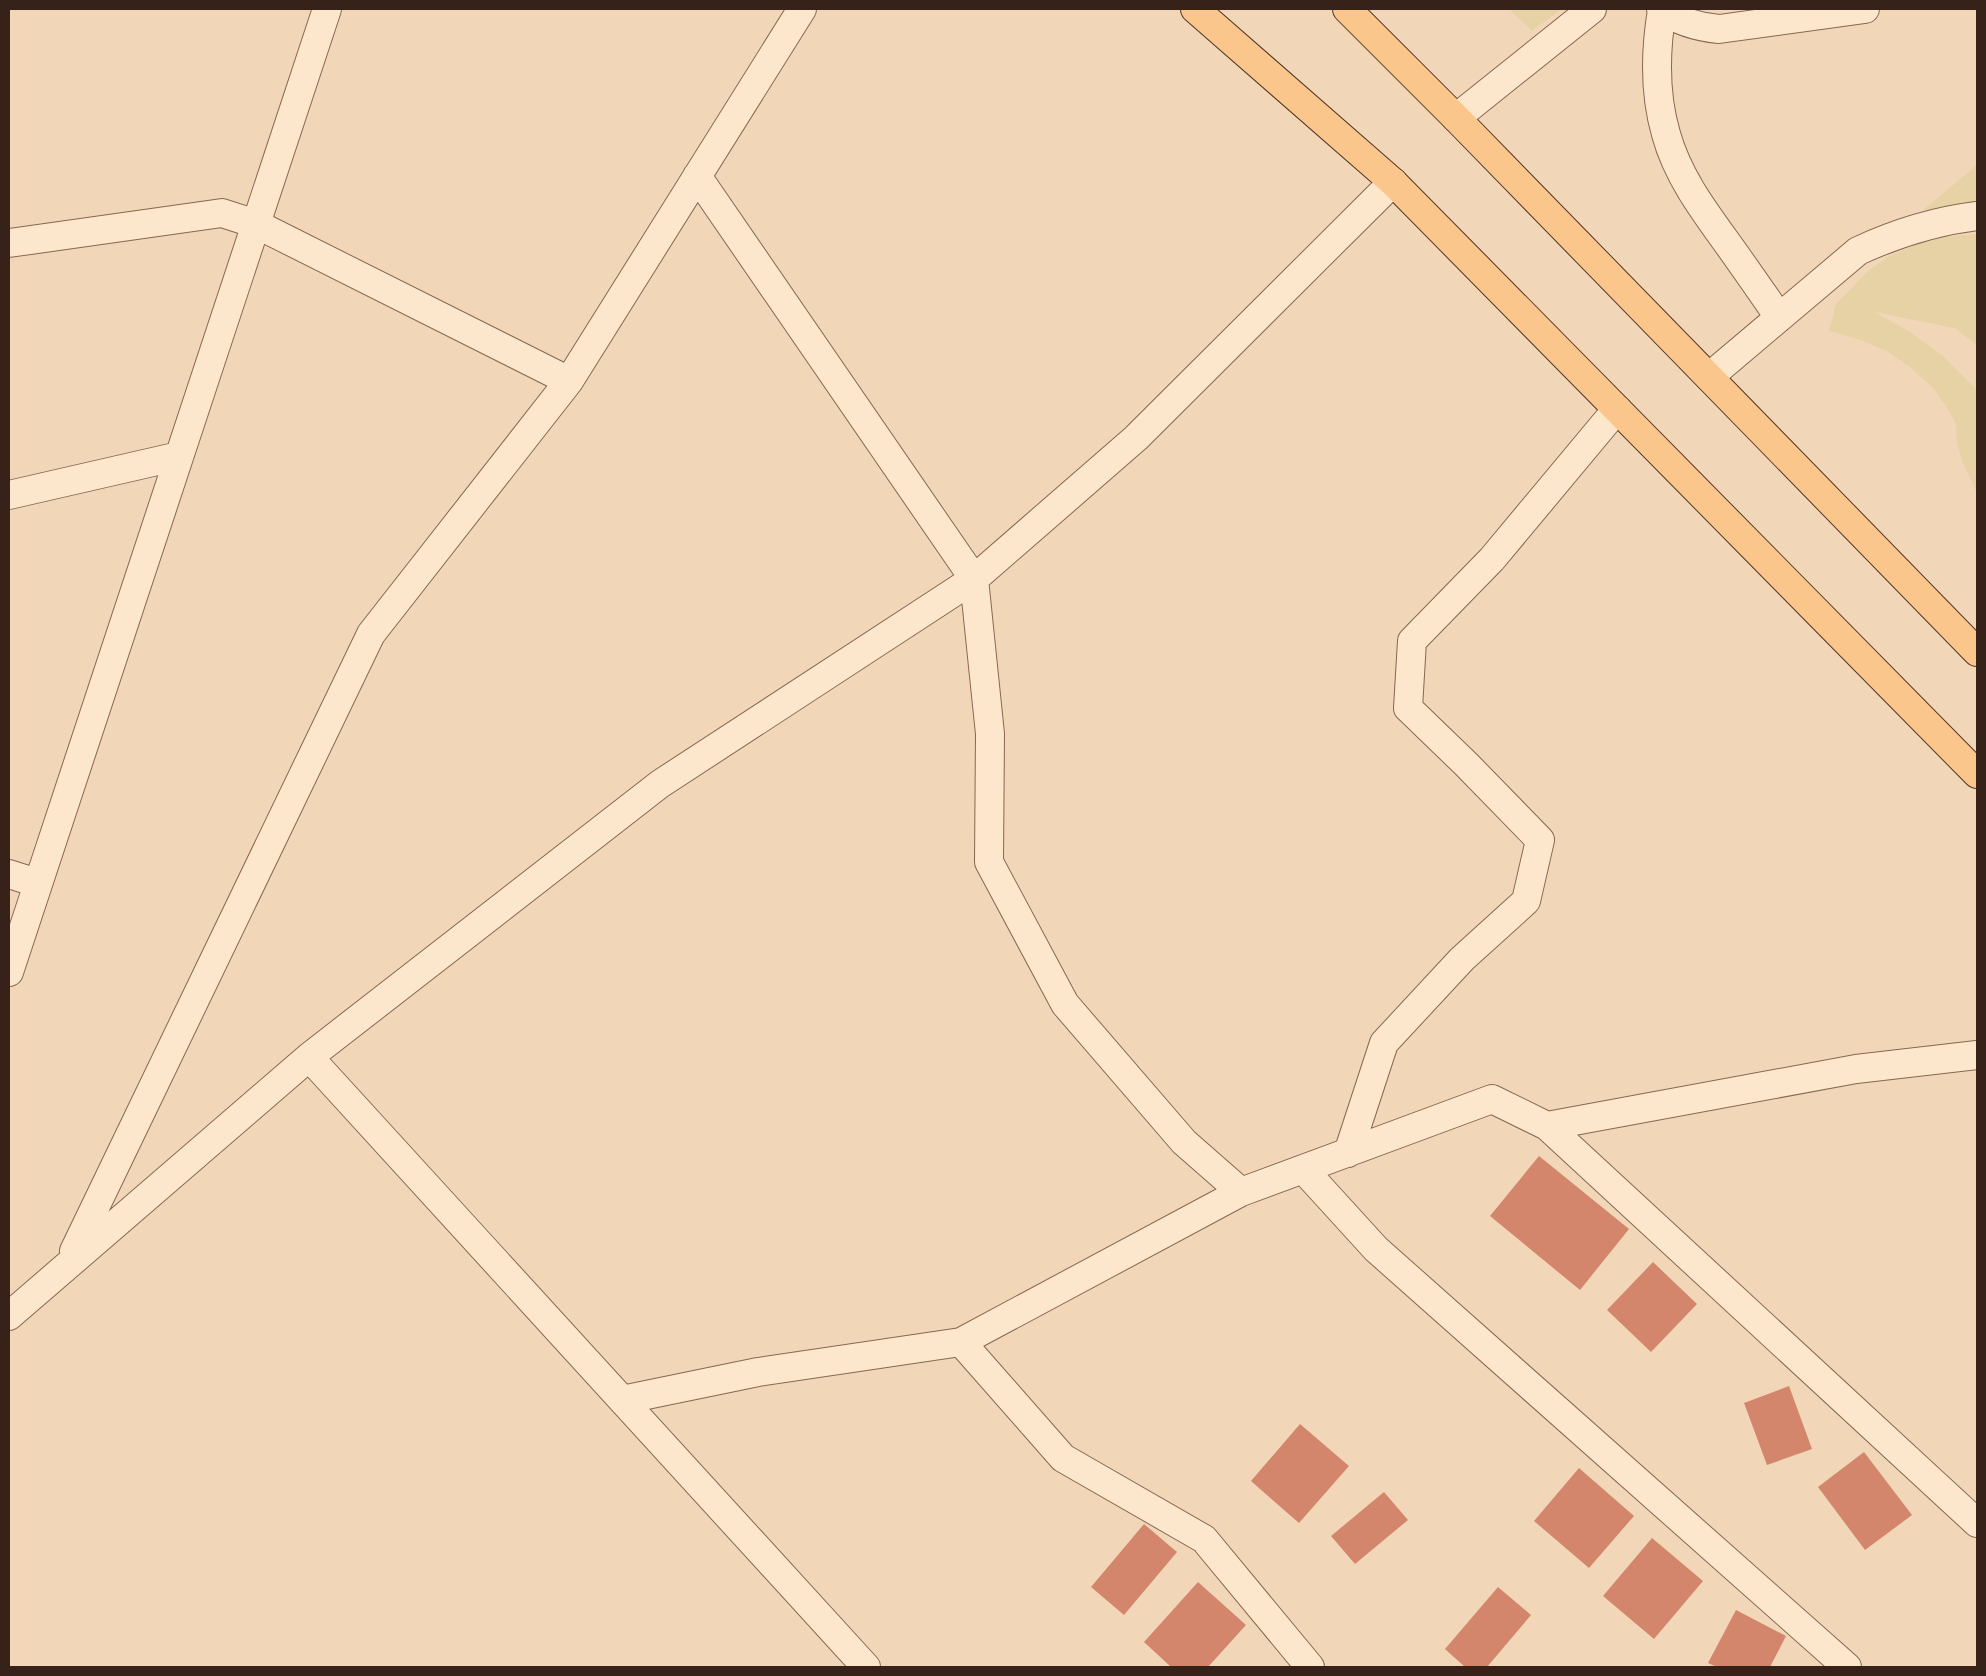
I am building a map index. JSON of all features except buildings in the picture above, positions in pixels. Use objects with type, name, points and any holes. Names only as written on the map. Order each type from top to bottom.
[{"type":"main road","points":[[1195,9],[1393,182],[1977,774]]},
{"type":"main road","points":[[1347,9],[1456,118],[1977,652]]},
{"type":"street","points":[[9,972],[327,9]]},
{"type":"street","points":[[70,1262],[371,634],[569,381],[802,9]]},
{"type":"street","points":[[1456,118],[1592,9]]},
{"type":"street","points":[[1779,317],[1695,198],[1678,167],[1666,134],[1658,100],[1657,40],[1661,10],[1681,21],[1700,27],[1719,29],[1865,9]]},
{"type":"street","points":[[697,176],[974,579],[990,734],[989,862],[1065,1004],[1184,1142],[1241,1192]]},
{"type":"street","points":[[9,1316],[309,1056],[660,784],[974,579],[1136,438],[1393,182]]},
{"type":"street","points":[[9,243],[222,213],[256,224],[569,381]]},
{"type":"street","points":[[1709,377],[1858,251],[1887,237],[1917,227],[1949,219],[1977,216]]},
{"type":"street","points":[[1348,1153],[1384,1043],[1462,959],[1526,901],[1540,840],[1408,708],[1412,641],[1492,559],[1617,409]]},
{"type":"street","points":[[9,495],[179,456]]},
{"type":"street","points":[[9,874],[37,883]]},
{"type":"street","points":[[1547,1126],[1856,1069],[1977,1055]]},
{"type":"street","points":[[309,1056],[866,1667]]},
{"type":"street","points":[[622,1400],[758,1372],[961,1342],[1241,1192],[1492,1099],[1547,1126],[1977,1523]]},
{"type":"street","points":[[1304,1170],[1376,1249],[1847,1667]]},
{"type":"street","points":[[961,1342],[1063,1458],[1204,1539],[1310,1667]]},
{"type":"shaded area","points":[[1509,9],[1562,9],[1532,31]]},
{"type":"shaded area","points":[[1977,165],[1977,202],[1922,211]]},
{"type":"shaded area","points":[[1977,234],[1977,345],[1955,328],[1875,312],[1910,332],[1943,356],[1977,390],[1977,493],[1962,461],[1957,443],[1956,424],[1933,388],[1911,368],[1887,351],[1858,339],[1829,331],[1836,304],[1868,271],[1886,258],[1914,245],[1944,237]]}]
